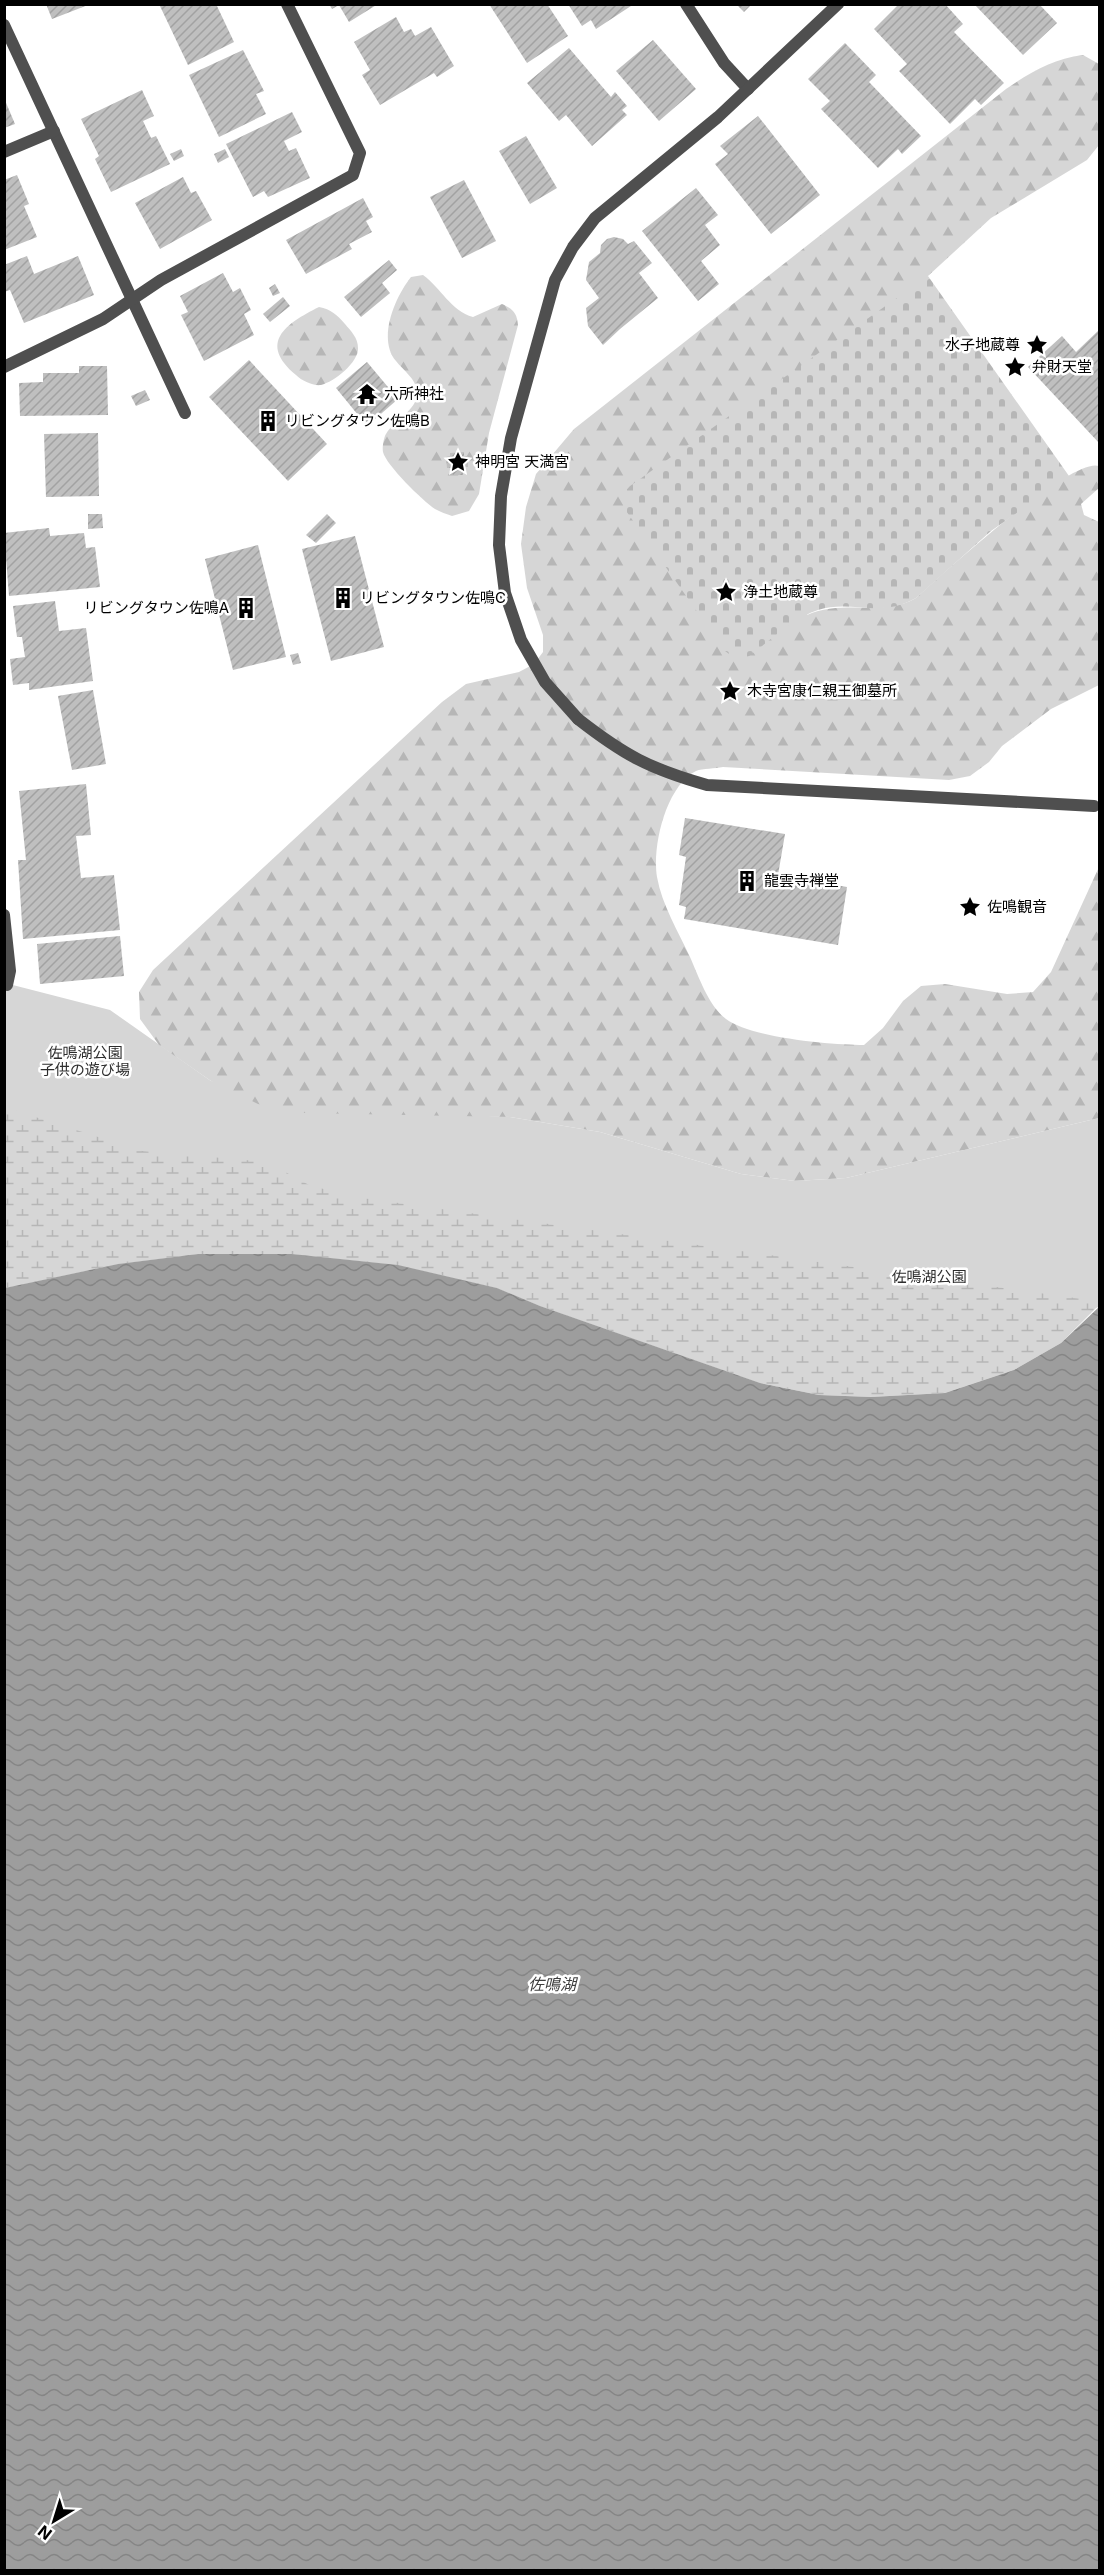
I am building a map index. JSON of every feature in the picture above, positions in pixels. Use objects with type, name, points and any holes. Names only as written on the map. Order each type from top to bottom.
[{"type":"street","points":[[4,368],[103,319],[161,280],[353,176],[360,153],[287,4]]},
{"type":"street","points":[[686,4],[724,63],[748,89]]},
{"type":"street","points":[[838,4],[691,140],[596,218],[573,247],[555,280],[511,438],[501,496],[499,545],[505,593],[521,640],[545,682],[578,719],[616,749],[651,767],[707,785],[1094,806]]},
{"type":"street","points":[[4,25],[185,413]]},
{"type":"street","points":[[4,152],[54,131]]},
{"type":"street","points":[[4,915],[10,971],[7,985]]},
{"type":"green space","points":[[1083,55],[1099,64],[1099,145],[1087,160],[991,218],[928,276],[807,615],[834,608],[876,608],[903,604],[916,598],[978,543],[1036,497],[1084,468],[1099,466],[1099,488],[1081,504],[1084,515],[1099,522],[1099,685],[1051,709],[1002,746],[989,762],[970,776],[949,780],[723,767],[696,771],[686,779],[669,803],[659,834],[656,864],[659,887],[671,918],[709,999],[726,1019],[738,1026],[772,1036],[832,1044],[864,1045],[883,1028],[903,1001],[921,986],[945,984],[1007,994],[1033,992],[1051,972],[1099,867],[1099,1118],[846,1178],[795,1181],[741,1174],[600,1132],[510,1117],[305,1113],[258,1104],[211,1081],[159,1045],[140,1019],[139,992],[153,970],[442,702],[466,684],[519,672],[534,664],[543,652],[543,635],[527,588],[521,544],[526,507],[536,474],[574,429],[1006,89],[1043,67]]},
{"type":"green space","points":[[423,275],[452,305],[465,314],[473,317],[502,304],[514,312],[518,325],[489,433],[479,494],[469,511],[452,516],[435,509],[422,499],[398,474],[383,452],[386,434],[410,409],[417,398],[416,387],[412,379],[391,352],[388,341],[390,318],[399,295],[411,277]]},
{"type":"green space","points":[[928,276],[1069,476],[991,531],[916,598],[890,607],[842,606],[818,610],[791,624],[749,656],[736,659],[725,651],[624,508],[621,496],[630,486]]},
{"type":"green space","points":[[319,307],[330,311],[342,321],[354,335],[358,348],[354,359],[345,371],[321,385],[311,384],[296,375],[285,364],[279,353],[278,344],[287,328]]},
{"type":"green space","name":"佐鳴湖公園","points":[[5,983],[110,1010],[211,1081],[421,1113],[510,1117],[600,1132],[741,1174],[795,1181],[846,1178],[1099,1118],[1099,1307],[760,1383],[540,1306],[497,1288],[397,1265],[292,1254],[198,1254],[118,1264],[5,1288]]},
{"type":"green space","points":[[4,1107],[142,1151],[267,1162],[309,1185],[349,1196],[1096,1301],[1097,1307],[1061,1343],[1014,1370],[945,1393],[871,1397],[819,1395],[760,1383],[540,1306],[497,1288],[397,1265],[292,1254],[198,1254],[118,1264],[5,1288]]},
{"type":"water","name":"佐鳴湖","points":[[198,1254],[292,1254],[398,1265],[497,1288],[540,1306],[760,1383],[819,1395],[871,1397],[945,1393],[1014,1370],[1061,1343],[1099,1307],[1099,2570],[5,2570],[5,1288],[118,1264]]},
{"type":"building","points":[[46,4],[88,4],[88,5],[52,19]]},
{"type":"building","points":[[159,4],[216,4],[234,42],[188,65]]},
{"type":"building","points":[[329,4],[378,4],[349,22],[339,5],[332,9]]},
{"type":"building","points":[[489,4],[547,4],[568,36],[527,63]]},
{"type":"building","points":[[568,4],[634,4],[596,29],[591,20],[582,26]]},
{"type":"building","points":[[736,4],[752,4],[744,12]]},
{"type":"building","points":[[899,4],[945,4],[963,24],[954,32],[1004,83],[981,105],[975,99],[950,124],[899,71],[907,64],[874,29]]},
{"type":"building","points":[[974,4],[1039,4],[1057,23],[1023,55]]},
{"type":"building","points":[[396,17],[404,32],[411,29],[415,36],[431,27],[454,66],[437,77],[434,73],[380,105],[362,75],[370,70],[354,42]]},
{"type":"building","points":[[653,40],[696,89],[659,121],[616,71]]},
{"type":"building","points":[[845,43],[876,75],[869,82],[921,136],[902,154],[898,149],[878,168],[821,109],[830,101],[808,79]]},
{"type":"building","points":[[569,48],[611,97],[615,92],[627,106],[622,110],[627,115],[592,146],[566,115],[559,121],[527,83]]},
{"type":"building","points":[[243,50],[264,91],[256,94],[266,114],[219,137],[189,75]]},
{"type":"building","points":[[142,90],[154,116],[143,121],[151,138],[156,136],[170,164],[111,192],[95,159],[99,156],[81,119]]},
{"type":"building","points":[[4,98],[15,124],[4,128]]},
{"type":"building","points":[[292,112],[302,132],[284,141],[289,151],[296,148],[310,178],[268,197],[264,191],[253,197],[226,144]]},
{"type":"building","points":[[758,116],[820,195],[771,234],[715,164],[728,154],[720,146]]},
{"type":"building","points":[[526,136],[557,188],[530,204],[499,151]]},
{"type":"building","points":[[181,149],[184,156],[174,161],[170,154]]},
{"type":"building","points":[[225,149],[229,157],[218,163],[214,154]]},
{"type":"building","points":[[17,175],[29,204],[24,206],[37,237],[4,250],[4,180]]},
{"type":"building","points":[[183,177],[191,193],[196,191],[212,220],[160,249],[135,203]]},
{"type":"building","points":[[464,180],[496,241],[462,258],[430,197]]},
{"type":"building","points":[[696,188],[718,215],[705,225],[720,245],[701,261],[719,284],[698,301],[642,231]]},
{"type":"building","points":[[363,198],[373,217],[366,221],[372,232],[349,244],[352,249],[306,274],[286,240]]},
{"type":"building","points":[[614,237],[623,239],[628,244],[634,241],[652,263],[639,273],[658,298],[603,345],[588,326],[586,308],[599,298],[586,280],[589,262],[600,253],[601,245],[607,239]]},
{"type":"building","points":[[27,256],[34,274],[78,256],[94,295],[24,323],[10,290],[4,292],[4,265]]},
{"type":"building","points":[[389,260],[397,270],[382,283],[390,293],[361,317],[344,297]]},
{"type":"building","points":[[223,273],[233,292],[240,288],[251,310],[244,314],[254,335],[204,361],[181,315],[188,312],[180,296]]},
{"type":"building","points":[[275,284],[280,293],[273,296],[269,288]]},
{"type":"building","points":[[283,297],[290,306],[270,322],[263,314]]},
{"type":"building","points":[[1100,329],[1100,444],[1028,367],[1062,336],[1076,352]]},
{"type":"building","name":"リビングタウン佐鳴B","points":[[249,360],[327,444],[288,481],[209,397]]},
{"type":"building","name":"六所神社","points":[[367,362],[398,399],[367,426],[336,388]]},
{"type":"building","points":[[79,366],[107,366],[108,415],[20,416],[19,383],[43,382],[43,373],[79,373]]},
{"type":"building","points":[[145,390],[150,400],[136,406],[131,396]]},
{"type":"building","points":[[98,433],[99,496],[46,497],[44,434]]},
{"type":"building","points":[[464,452],[464,456],[468,456],[468,467],[462,467],[463,475],[453,475],[453,468],[447,468],[446,457],[450,456],[450,453]]},
{"type":"building","points":[[88,514],[102,514],[103,528],[88,529]]},
{"type":"building","points":[[327,514],[336,523],[316,543],[306,535]]},
{"type":"building","points":[[49,528],[50,536],[84,533],[86,548],[95,547],[100,587],[9,596],[4,533]]},
{"type":"building","name":"リビングタウン佐鳴C","points":[[355,536],[384,647],[331,661],[302,549]]},
{"type":"building","name":"リビングタウン佐鳴A","points":[[258,545],[286,657],[233,670],[205,559]]},
{"type":"building","points":[[55,601],[59,631],[86,628],[93,681],[29,690],[29,683],[13,685],[10,659],[25,657],[22,637],[17,637],[13,606]]},
{"type":"building","points":[[298,653],[301,663],[293,665],[290,655]]},
{"type":"building","points":[[93,690],[106,764],[72,770],[58,696]]},
{"type":"building","points":[[86,784],[91,835],[76,836],[81,878],[114,875],[120,930],[23,939],[18,860],[26,860],[19,791]]},
{"type":"building","name":"龍雲寺禅堂","points":[[685,818],[785,834],[778,875],[847,887],[838,945],[684,919],[686,907],[679,905],[686,857],[679,855]]},
{"type":"building","points":[[120,936],[124,976],[40,984],[37,944]]},
{"type":"place","name":"水子地蔵尊","points":[[1037,345]]},
{"type":"place","name":"弁財天堂","points":[[1015,367]]},
{"type":"place","name":"六所神社","points":[[367,394]]},
{"type":"place","name":"リビングタウン佐鳴B","points":[[268,421]]},
{"type":"place","name":"神明宮 天満宮","points":[[458,462]]},
{"type":"place","name":"浄土地蔵尊","points":[[726,592]]},
{"type":"place","name":"リビングタウン佐鳴C","points":[[343,598]]},
{"type":"place","name":"リビングタウン佐鳴A","points":[[246,608]]},
{"type":"place","name":"木寺宮康仁親王御墓所","points":[[730,691]]},
{"type":"place","name":"龍雲寺禅堂","points":[[747,881]]},
{"type":"place","name":"佐鳴観音","points":[[970,907]]},
{"type":"park label","name":"佐鳴湖公園 子供の遊び場","points":[[85,1062]]}]
